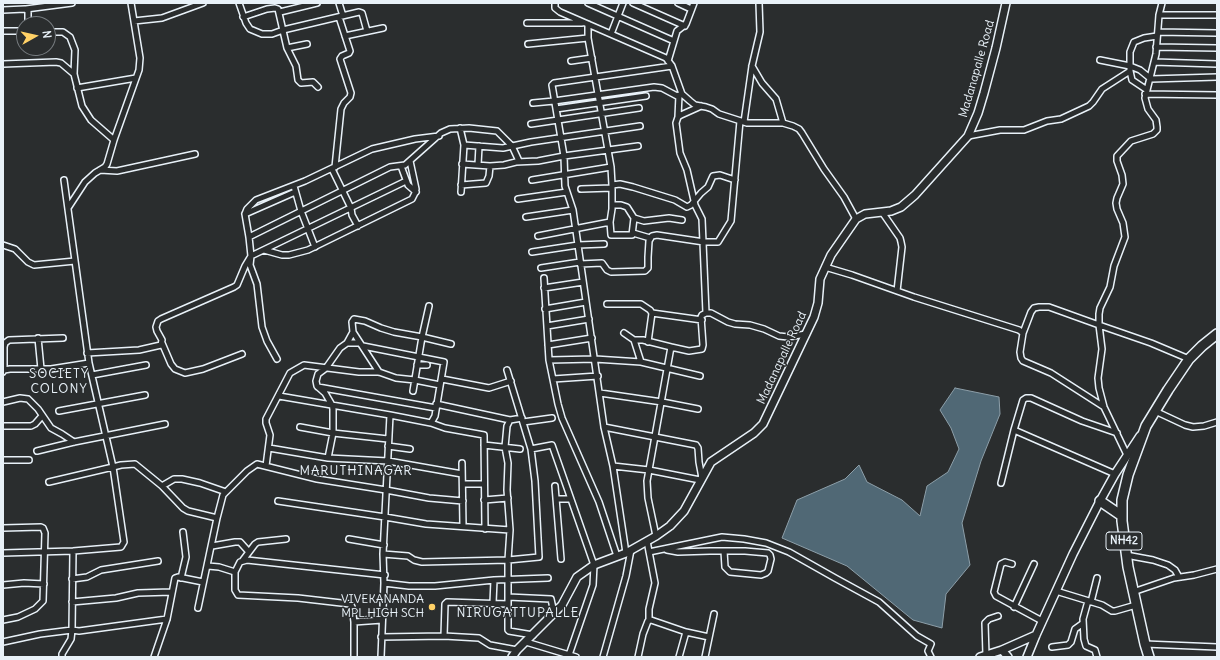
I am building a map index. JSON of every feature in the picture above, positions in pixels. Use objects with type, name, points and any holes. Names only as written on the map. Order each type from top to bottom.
[{"type":"highway","name":"NH42","points":[[1149,657],[1126,556],[1122,500],[1128,475],[1146,426],[1189,359],[1217,334]]},
{"type":"highway","points":[[1100,501],[1122,516]]},
{"type":"main road","name":"Madanapalle Road","points":[[512,657],[564,602],[577,577],[594,565],[629,552],[670,526],[684,512],[711,462],[754,433],[763,424],[816,311],[818,303],[818,284],[825,267],[856,219],[865,214],[897,209],[915,195],[968,136],[980,106],[996,48],[1006,3]]},
{"type":"main road","points":[[1027,657],[1056,591],[1100,501],[1115,474],[1146,426]]},
{"type":"main road","points":[[983,656],[1002,650],[1036,635]]},
{"type":"main road","points":[[1002,650],[1008,657]]},
{"type":"street","points":[[3,10],[26,9],[72,3]]},
{"type":"street","points":[[68,208],[85,182],[107,164],[139,70],[140,58],[131,3]]},
{"type":"street","points":[[134,21],[162,18],[203,3]]},
{"type":"street","points":[[239,3],[243,17],[250,29],[256,32],[268,34],[361,12],[368,31]]},
{"type":"street","points":[[280,12],[303,5],[317,3]]},
{"type":"street","points":[[340,3],[345,36],[350,52],[342,56],[341,61],[351,95],[341,109],[333,168],[358,226]]},
{"type":"street","points":[[555,3],[555,8],[560,12],[666,58],[672,66],[682,94],[696,105],[712,109],[719,114],[742,122],[783,123],[793,126],[802,133],[824,169],[844,197],[856,219]]},
{"type":"street","points":[[588,3],[674,41]]},
{"type":"street","points":[[611,34],[623,3]]},
{"type":"street","points":[[633,3],[685,26]]},
{"type":"street","points":[[678,3],[691,9]]},
{"type":"street","points":[[668,61],[678,30],[685,26],[694,3]]},
{"type":"street","points":[[633,233],[650,238],[657,235],[704,242],[718,242],[730,224],[742,122],[760,32],[759,3]]},
{"type":"street","points":[[1127,455],[1104,407],[1099,388],[1098,378],[1102,349],[1099,326],[1100,308],[1110,286],[1114,266],[1125,237],[1123,223],[1116,209],[1116,198],[1123,184],[1117,156],[1131,141],[1153,134],[1157,130],[1156,120],[1146,104],[1146,92],[1151,79],[1159,15],[1162,3]]},
{"type":"street","points":[[243,17],[275,8],[278,9],[288,48],[296,66],[299,82],[312,82],[318,87]]},
{"type":"street","points":[[26,9],[28,16]]},
{"type":"street","points":[[1159,15],[1217,15]]},
{"type":"street","points":[[527,23],[586,23]]},
{"type":"street","points":[[586,23],[611,167],[612,205],[610,222],[612,236],[631,236],[633,233]]},
{"type":"street","points":[[345,36],[383,28]]},
{"type":"street","points":[[3,31],[16,31]]},
{"type":"street","points":[[56,32],[63,32],[70,37],[75,50],[74,74],[82,106],[91,120],[114,140]]},
{"type":"street","points":[[1217,33],[1157,34],[1134,42],[1130,52],[1132,80],[1146,92],[1217,96]]},
{"type":"street","points":[[528,44],[588,38]]},
{"type":"street","points":[[288,48],[306,44]]},
{"type":"street","points":[[1156,47],[1217,48]]},
{"type":"street","points":[[571,61],[592,58]]},
{"type":"street","points":[[1100,60],[1113,62],[1140,70],[1151,79],[1217,77]]},
{"type":"street","points":[[3,64],[56,62],[66,67],[74,74]]},
{"type":"street","points":[[1154,62],[1217,64]]},
{"type":"street","points":[[603,657],[626,576],[629,552],[604,427],[598,376],[573,210],[565,186],[564,156],[552,84],[596,76],[672,66]]},
{"type":"street","points":[[752,66],[762,83],[776,99],[783,123]]},
{"type":"street","points":[[968,136],[1000,130],[1024,130],[1047,121],[1061,119],[1091,105],[1102,89],[1130,68]]},
{"type":"street","points":[[77,88],[136,78]]},
{"type":"street","points":[[678,84],[678,117],[676,123],[680,153],[687,170],[694,201],[702,219],[706,313]]},
{"type":"street","points":[[532,103],[658,87],[678,97]]},
{"type":"street","points":[[556,109],[646,96]]},
{"type":"street","points":[[678,117],[701,106]]},
{"type":"street","points":[[531,124],[639,108]]},
{"type":"street","points":[[464,145],[499,148],[640,126]]},
{"type":"street","points":[[460,128],[464,145],[461,192]]},
{"type":"street","points":[[249,237],[390,167],[405,165],[447,130],[469,128],[497,131],[512,146],[519,161]]},
{"type":"street","points":[[245,214],[372,149],[415,139],[439,136]]},
{"type":"street","points":[[478,165],[479,146]]},
{"type":"street","points":[[462,164],[490,166],[504,165],[519,161],[538,161],[608,149],[638,146]]},
{"type":"street","points":[[100,170],[117,171],[195,154]]},
{"type":"street","points":[[264,250],[282,255],[297,254],[316,247],[412,199],[416,192],[410,161]]},
{"type":"street","points":[[401,166],[406,181],[416,192]]},
{"type":"street","points":[[461,184],[486,183],[489,176],[490,166]]},
{"type":"street","points":[[532,180],[611,167]]},
{"type":"street","points":[[581,189],[620,184],[675,200],[687,207],[692,205],[708,187],[713,176],[720,175],[735,180]]},
{"type":"street","points":[[3,553],[117,548],[123,545],[124,542],[113,467],[89,363],[64,180]]},
{"type":"street","points":[[242,354],[203,369],[185,373],[175,368],[171,364],[157,331],[156,324],[161,319],[237,285],[244,266],[251,256],[406,181]]},
{"type":"street","points":[[294,189],[301,211],[316,247]]},
{"type":"street","points":[[277,359],[264,334],[257,284],[250,265],[251,256],[245,214],[247,209],[256,200],[294,189]]},
{"type":"street","points":[[518,199],[567,192]]},
{"type":"street","points":[[612,205],[627,207],[634,218],[633,233]]},
{"type":"street","points":[[526,217],[573,210]]},
{"type":"street","points":[[882,212],[900,238],[902,247],[897,291]]},
{"type":"street","points":[[634,218],[644,221],[669,218],[682,220]]},
{"type":"street","points":[[538,236],[610,222]]},
{"type":"street","points":[[541,268],[580,263],[602,263],[607,270],[611,272],[647,270],[649,267],[648,257],[650,238]]},
{"type":"street","points":[[532,252],[578,245],[604,244]]},
{"type":"street","points":[[3,245],[15,249],[28,262],[34,265],[75,261]]},
{"type":"street","points":[[825,267],[1019,330],[1023,333]]},
{"type":"street","points":[[544,278],[549,360],[562,418],[599,502],[617,556]]},
{"type":"street","points":[[544,288],[583,282]]},
{"type":"street","points":[[545,309],[586,302]]},
{"type":"street","points":[[607,304],[641,304],[652,313],[702,320]]},
{"type":"street","points":[[413,391],[418,356],[429,306]]},
{"type":"street","points":[[1104,407],[1051,373],[1023,361],[1020,352],[1023,333],[1030,312],[1034,308],[1043,306],[1056,308],[1099,326],[1151,343],[1189,359]]},
{"type":"street","points":[[648,342],[652,313]]},
{"type":"street","points":[[624,333],[634,340],[689,351],[702,349],[702,315],[711,313],[735,324],[764,328],[779,336],[788,337],[806,334]]},
{"type":"street","points":[[379,372],[353,332],[352,322],[354,319],[365,321],[387,330],[451,344]]},
{"type":"street","points":[[547,326],[589,319]]},
{"type":"street","points":[[328,458],[333,433],[332,405],[325,393],[317,386],[316,381],[318,374],[326,368],[340,348],[347,343],[353,332]]},
{"type":"street","points":[[38,338],[41,369]]},
{"type":"street","points":[[63,338],[14,339],[5,342],[4,371],[10,369],[51,369],[89,363]]},
{"type":"street","points":[[548,345],[592,338]]},
{"type":"street","points":[[634,340],[641,362]]},
{"type":"street","points":[[88,353],[140,350],[158,346],[162,343]]},
{"type":"street","points":[[347,343],[362,344],[444,362],[442,379],[434,416],[431,423]]},
{"type":"street","points":[[656,536],[648,498],[647,482],[671,347]]},
{"type":"street","points":[[549,360],[595,359],[641,362],[700,376]]},
{"type":"street","points":[[92,375],[146,365]]},
{"type":"street","points":[[266,466],[270,435],[266,421],[279,396],[285,380],[293,370],[306,365],[359,372],[379,372],[396,378],[440,385]]},
{"type":"street","points":[[417,365],[427,366]]},
{"type":"street","points":[[383,554],[408,556],[414,560],[422,562],[508,560],[537,558],[540,556],[531,449],[507,370]]},
{"type":"street","points":[[553,379],[598,376]]},
{"type":"street","points":[[442,379],[489,388],[511,381]]},
{"type":"street","points":[[317,386],[510,420],[552,418]]},
{"type":"street","points":[[600,393],[698,409]]},
{"type":"street","points":[[59,412],[98,403],[145,395]]},
{"type":"street","points":[[279,396],[390,415],[483,435],[485,529]]},
{"type":"street","points":[[3,402],[20,398],[28,399],[51,428],[74,442]]},
{"type":"street","points":[[1001,483],[1023,400],[1028,398],[1082,421],[1117,433]]},
{"type":"street","points":[[1155,411],[1185,425],[1193,427],[1204,426],[1217,422]]},
{"type":"street","points":[[381,657],[385,575],[383,554],[390,415]]},
{"type":"street","points":[[3,426],[31,426],[35,424],[42,416]]},
{"type":"street","points":[[510,420],[507,426],[505,447],[508,463],[510,530],[508,560],[508,630],[533,635]]},
{"type":"street","points":[[37,451],[106,435],[165,424]]},
{"type":"street","points":[[300,427],[333,433],[388,439]]},
{"type":"street","points":[[604,427],[696,444],[699,450],[701,479],[649,470],[613,466]]},
{"type":"street","points":[[1014,430],[1115,474]]},
{"type":"street","points":[[484,445],[520,449]]},
{"type":"street","points":[[531,449],[550,445],[552,446],[594,565],[593,586],[569,655]]},
{"type":"street","points":[[388,446],[410,449]]},
{"type":"street","points":[[269,448],[328,458],[388,461],[462,474]]},
{"type":"street","points":[[3,460],[29,460]]},
{"type":"street","points":[[462,463],[463,526]]},
{"type":"street","points":[[49,482],[120,465],[135,464],[162,486],[183,508],[188,511],[217,518]]},
{"type":"street","points":[[198,608],[223,496],[251,467],[257,464],[317,479],[429,498],[463,502]]},
{"type":"street","points":[[162,486],[174,480],[182,479],[200,483],[226,492]]},
{"type":"street","points":[[463,484],[484,484]]},
{"type":"street","points":[[555,486],[561,559]]},
{"type":"street","points":[[484,500],[508,498]]},
{"type":"street","points":[[556,499],[570,499]]},
{"type":"street","points":[[278,501],[426,524],[510,530]]},
{"type":"street","points":[[3,528],[43,528],[45,533],[44,596],[40,605],[18,617],[3,620]]},
{"type":"street","points":[[181,578],[186,557],[183,532]]},
{"type":"street","points":[[649,552],[722,537],[766,543],[789,552],[835,578],[860,590],[879,602],[917,636],[931,644],[928,650],[931,657]]},
{"type":"street","points":[[286,539],[258,542],[240,562],[235,572],[235,590],[238,595],[298,598],[348,603],[352,607],[354,622],[354,657]]},
{"type":"street","points":[[349,540],[384,545]]},
{"type":"street","points":[[638,657],[643,634],[649,620],[648,609],[654,582],[647,541]]},
{"type":"street","points":[[212,546],[240,542],[249,552]]},
{"type":"street","points":[[664,550],[678,552],[724,551],[768,553],[771,558],[768,572],[761,575],[730,572],[724,567],[724,551]]},
{"type":"street","points":[[62,657],[62,654],[71,639],[72,630],[73,551]]},
{"type":"street","points":[[1126,556],[1153,560],[1168,565],[1180,576]]},
{"type":"street","points":[[243,560],[385,575]]},
{"type":"street","points":[[72,579],[88,577],[101,570],[158,561]]},
{"type":"street","points":[[1012,564],[1005,562],[1001,564],[994,592],[998,598],[1042,621]]},
{"type":"street","points":[[1014,607],[1034,564]]},
{"type":"street","points":[[208,566],[219,567],[235,572]]},
{"type":"street","points":[[1133,592],[1180,576],[1194,575],[1217,569]]},
{"type":"street","points":[[154,657],[166,619],[175,578],[203,582]]},
{"type":"street","points":[[384,583],[409,586],[435,586],[508,579],[548,578]]},
{"type":"street","points":[[1097,578],[1090,601],[1082,619],[1085,645],[1096,652],[1097,657]]},
{"type":"street","points":[[494,580],[494,603]]},
{"type":"street","points":[[3,585],[24,583],[44,584]]},
{"type":"street","points":[[1056,591],[1102,605],[1112,611],[1136,605]]},
{"type":"street","points":[[72,602],[116,598],[138,593],[171,592]]},
{"type":"street","points":[[508,597],[551,599],[554,613]]},
{"type":"street","points":[[444,636],[445,604],[447,602],[508,604]]},
{"type":"street","points":[[705,657],[714,614]]},
{"type":"street","points":[[983,656],[985,623],[989,619],[998,616]]},
{"type":"street","points":[[3,642],[40,634],[72,630],[79,631],[166,619]]},
{"type":"street","points":[[354,622],[382,620]]},
{"type":"street","points":[[649,620],[686,632],[709,637]]},
{"type":"street","points":[[1052,647],[1068,645],[1071,642],[1075,630],[1082,624]]},
{"type":"street","points":[[679,657],[686,632]]},
{"type":"street","points":[[381,637],[444,636],[478,638],[490,645],[517,650]]},
{"type":"street","points":[[526,642],[576,657]]},
{"type":"street","points":[[1145,644],[1217,647]]},
{"type":"water","points":[[955,388],[999,397],[1000,414],[981,461],[962,523],[970,565],[946,594],[942,628],[913,620],[847,566],[782,538],[797,500],[845,479],[859,465],[867,482],[902,500],[920,516],[927,486],[948,472],[959,449],[951,428],[940,410]]},
{"type":"place","name":"VIVEKANANDA MPL.HIGH SCH","points":[[432,607]]},
{"type":"district","name":"SOCIETY COLONY","points":[[59,382]]},
{"type":"district","name":"MARUTHINAGAR","points":[[356,471]]},
{"type":"district","name":"NIRUGATTUPALLE","points":[[518,613]]}]
